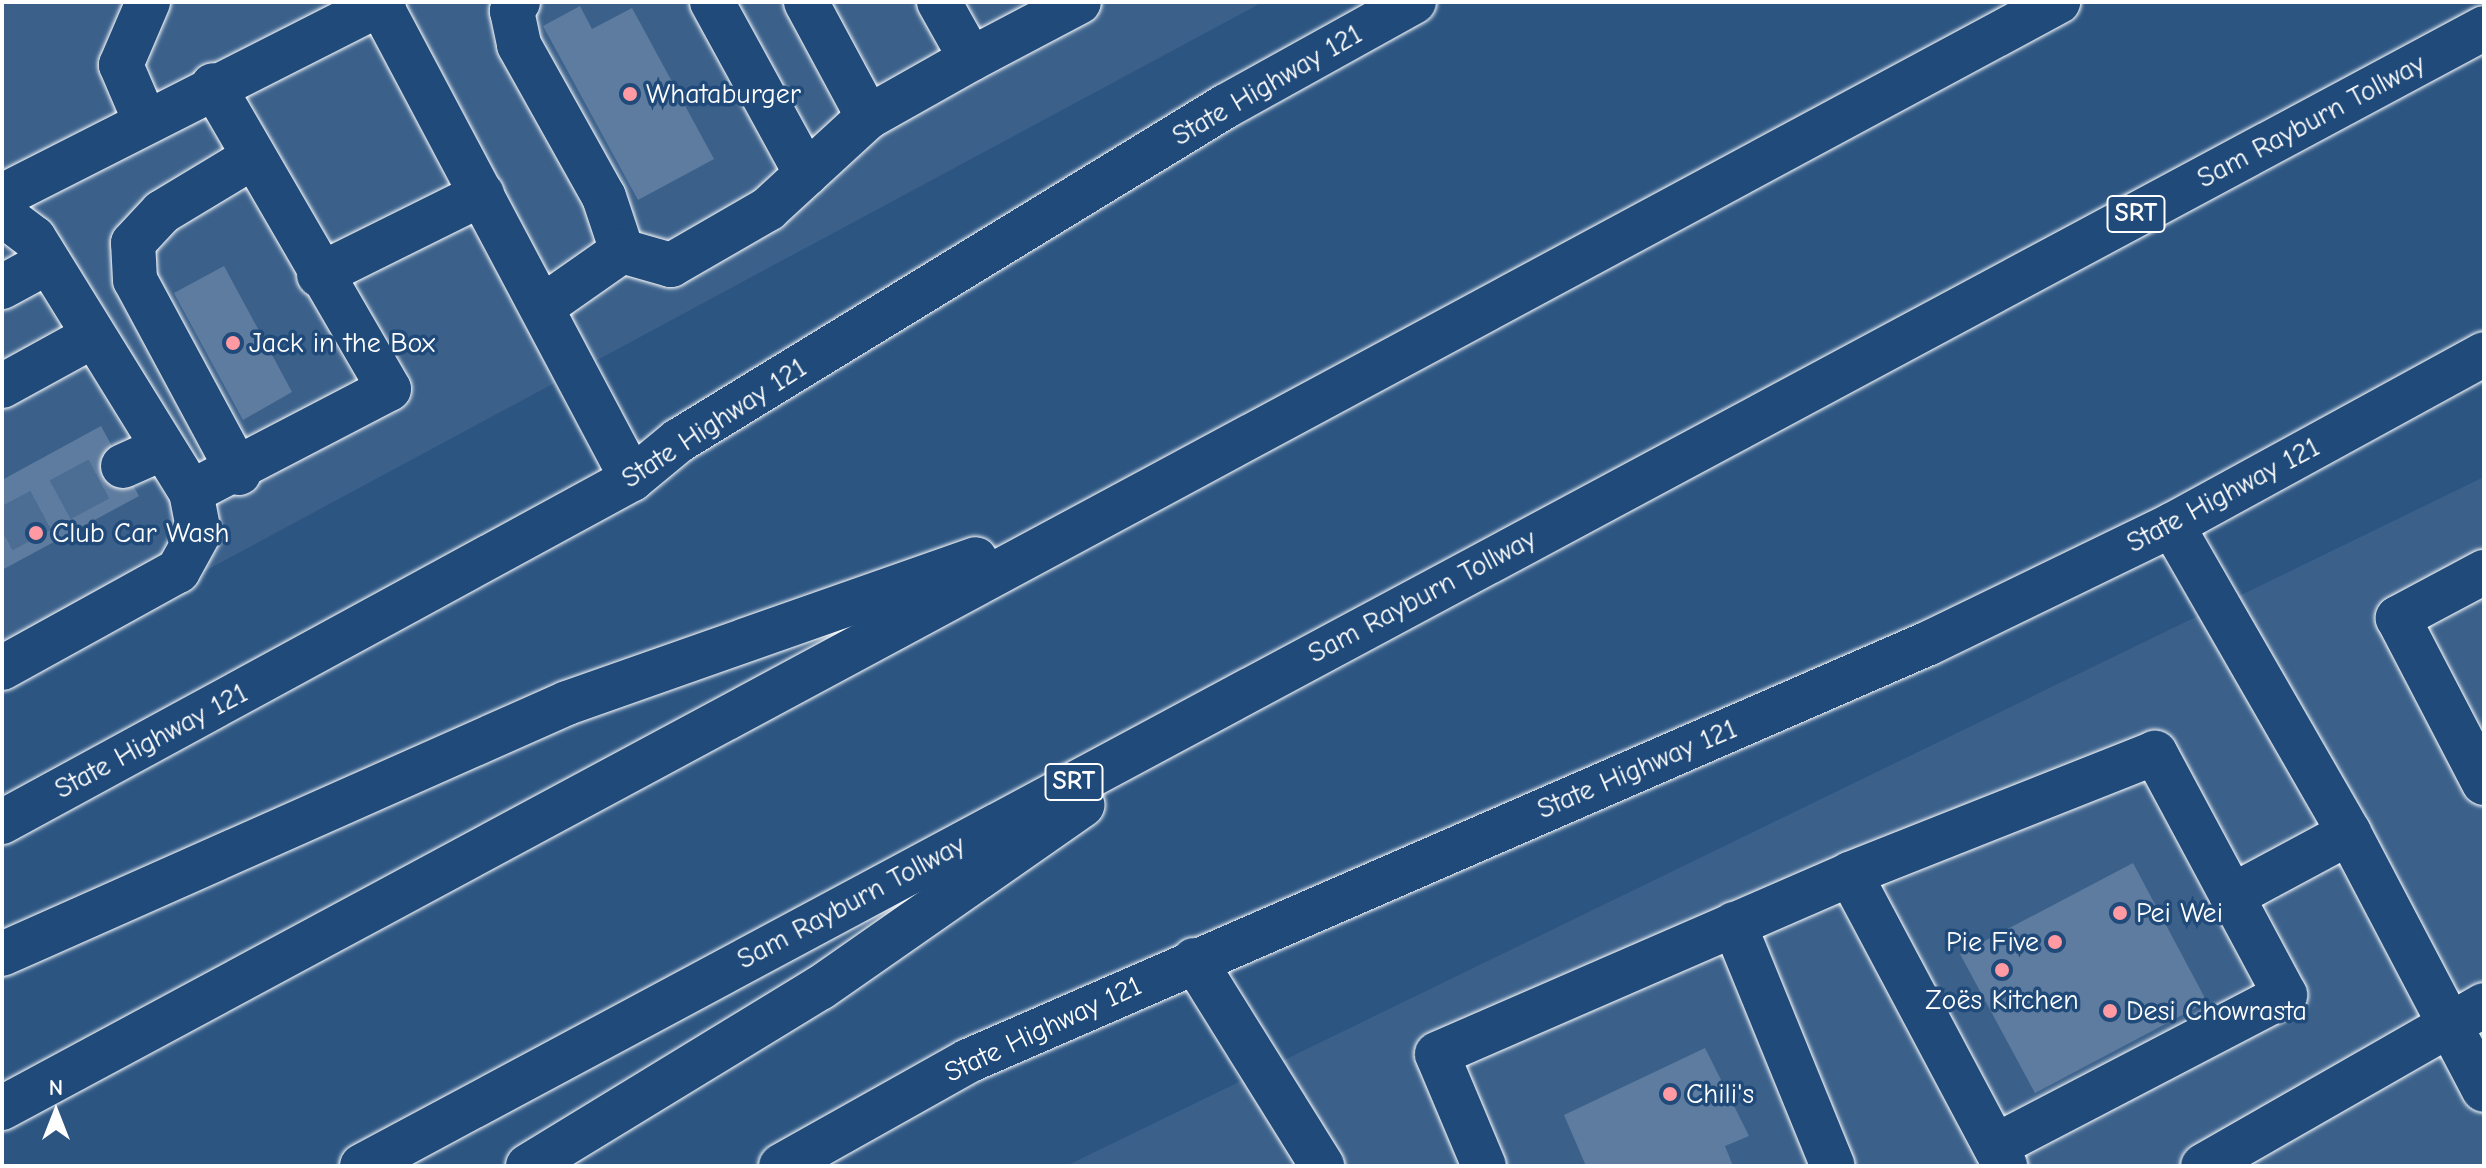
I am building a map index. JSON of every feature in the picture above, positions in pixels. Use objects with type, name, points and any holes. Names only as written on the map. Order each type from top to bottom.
[{"type":"main road","points":[[145,121],[121,65],[148,2]]},
{"type":"main road","points":[[518,2],[512,11],[519,45],[604,197],[622,251]]},
{"type":"main road","points":[[712,2],[806,174]]},
{"type":"main road","points":[[806,2],[868,117]]},
{"type":"main road","points":[[939,2],[971,59]]},
{"type":"main road","points":[[622,251],[671,265],[768,209],[868,117],[1078,2]]},
{"type":"main road","name":"State Highway 121","points":[[2,822],[632,479],[678,441],[1226,106],[1414,2]]},
{"type":"main road","points":[[2,1108],[2058,2]]},
{"type":"main road","points":[[2,196],[213,85],[381,3],[632,479]]},
{"type":"main road","name":"Sam Rayburn Tollway","points":[[362,1166],[2484,28]]},
{"type":"main road","points":[[191,492],[239,473],[389,389],[319,275],[213,85]]},
{"type":"main road","points":[[239,473],[135,280],[133,243],[162,212],[253,157]]},
{"type":"main road","points":[[319,275],[482,194]]},
{"type":"main road","points":[[2,214],[34,238],[93,336],[142,458],[191,492],[199,533],[178,571],[2,668]]},
{"type":"main road","points":[[542,307],[622,251]]},
{"type":"main road","points":[[2,287],[48,262]]},
{"type":"main road","points":[[2,386],[93,336]]},
{"type":"main road","name":"State Highway 121","points":[[781,1166],[968,1061],[1194,960],[1929,643],[2172,525],[2484,354]]},
{"type":"main road","points":[[2,954],[567,703],[1105,512]]},
{"type":"main road","points":[[2172,525],[2349,833],[2467,1014],[2484,1090]]},
{"type":"main road","points":[[2484,572],[2398,618],[2484,783]]},
{"type":"main road","points":[[528,1166],[820,988],[1250,688]]},
{"type":"main road","points":[[1484,1166],[1437,1054],[1850,874],[2155,753],[2285,995],[2000,1156],[1850,874]]},
{"type":"main road","points":[[2232,896],[2349,833]]},
{"type":"main road","points":[[1734,924],[1833,1166]]},
{"type":"main road","points":[[1194,960],[1322,1166]]},
{"type":"main road","points":[[2203,1166],[2467,1014]]},
{"type":"shaded area","points":[[2,2],[1263,2],[2,680]]},
{"type":"shaded area","points":[[2484,477],[2484,1166],[1066,1166]]},
{"type":"building","name":"Whataburger","points":[[580,6],[592,29],[632,8],[714,159],[638,200],[543,26]]},
{"type":"building","name":"Jack in the Box","points":[[224,266],[292,392],[243,420],[174,293]]},
{"type":"building","name":"Club Car Wash","points":[[101,426],[139,496],[2,570],[2,480]]},
{"type":"building","points":[[2133,863],[2207,1002],[2035,1093],[1960,954]]},
{"type":"building","name":"Chili's","points":[[1705,1048],[1749,1136],[1725,1146],[1733,1166],[1586,1166],[1564,1115]]},
{"type":"tunnel","points":[[2,531],[123,466]]},
{"type":"place","name":"Whataburger","points":[[630,94]]},
{"type":"place","name":"Jack in the Box","points":[[233,343]]},
{"type":"place","name":"Club Car Wash","points":[[36,533]]},
{"type":"place","name":"Pei Wei","points":[[2120,913]]},
{"type":"place","name":"Pie Five","points":[[2055,942]]},
{"type":"place","name":"Zoës Kitchen","points":[[2002,970]]},
{"type":"place","name":"Desi Chowrasta","points":[[2110,1011]]},
{"type":"place","name":"Chili's","points":[[1670,1094]]}]
